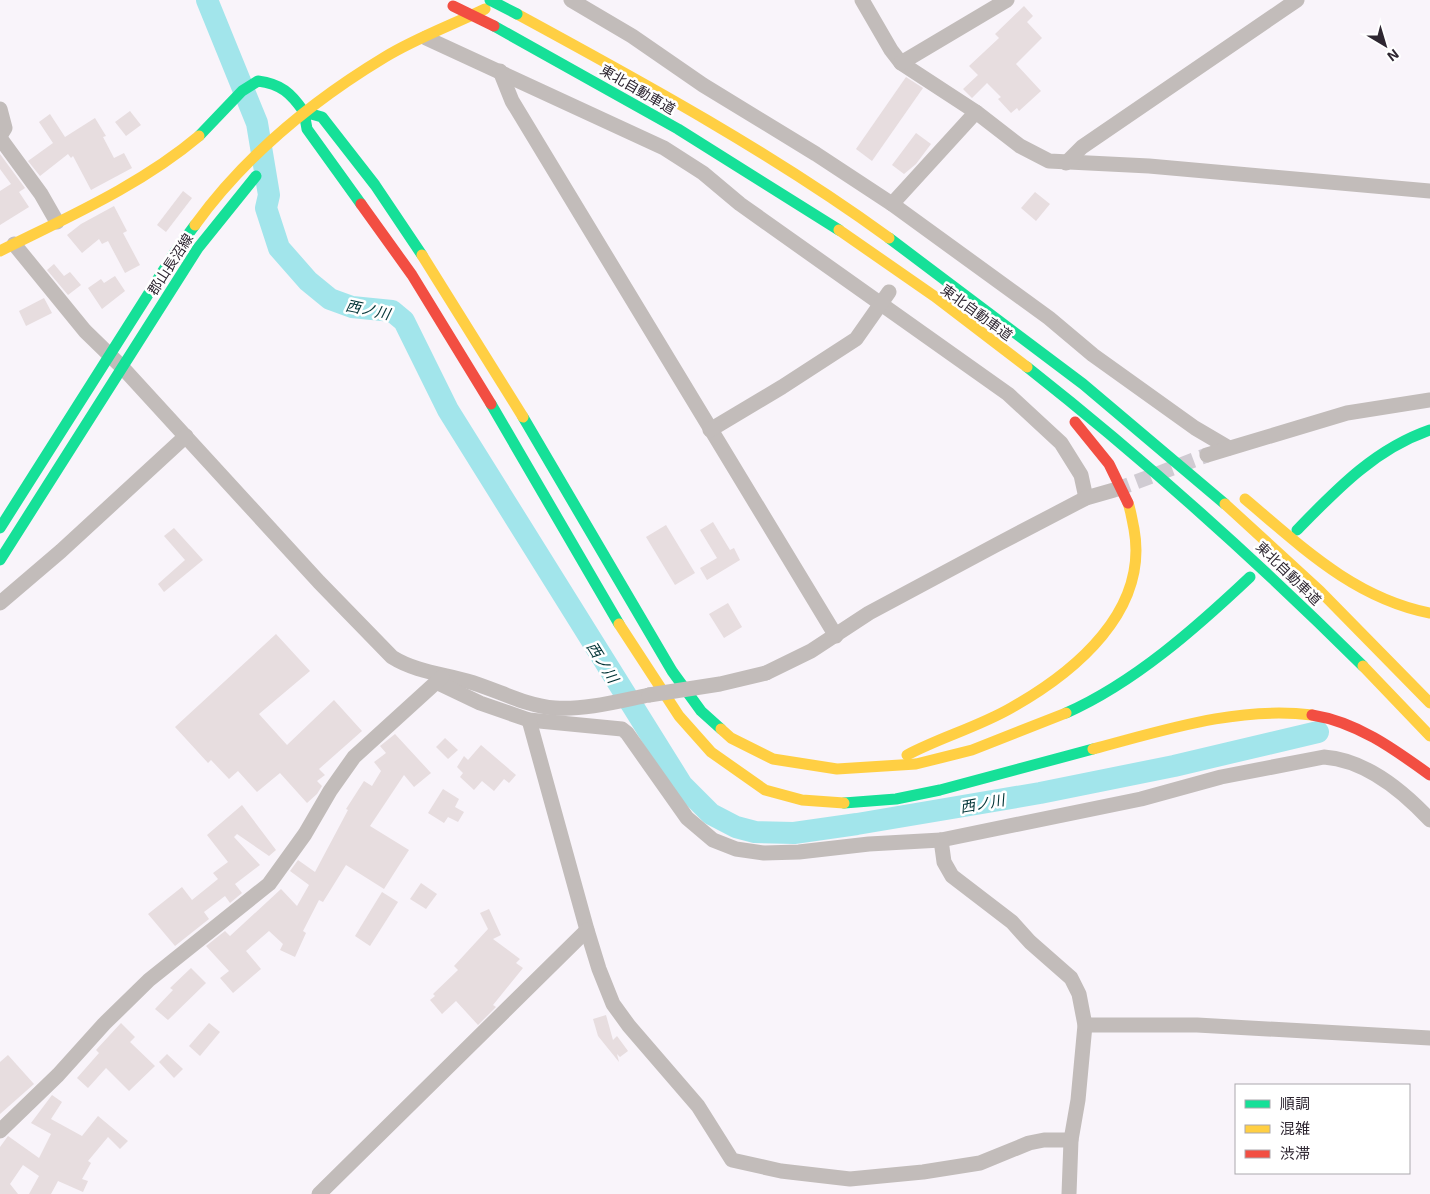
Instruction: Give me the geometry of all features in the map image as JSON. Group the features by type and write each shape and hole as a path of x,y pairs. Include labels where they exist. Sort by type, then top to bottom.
{"main road":[{"name":"東北自動車道","path":"441,0 494,26 626,98 717,152 858,243 1022,364 1185,496 1334,636 1430,736"},
{"name":"東北自動車道","path":"490,0 640,81 827,195 1010,327 1069,372 1200,480 1357,629 1430,703"},
{"name":"郡山長沼線","path":"0,528 194,224 248,161 304,112 386,56 503,0"},
{"name":"郡山長沼線","path":"351,93 426,38"},
{"path":"7,247 172,160 206,130 242,91 258,82 272,83 292,95 304,112 307,130 412,276 483,389 610,610 657,684 680,716 711,752 765,790 802,800 848,804 896,799 940,790 1219,717 1274,711 1320,716 1354,726 1393,746 1430,775"},
{"path":"304,112 326,114"},
{"path":"295,140 326,114"},
{"path":"326,114 456,308 672,671 701,711 731,738 773,759 837,769 890,764 916,764 972,750 1025,731 1082,706 1158,658 1205,620 1250,577"},
{"name":"郡山長沼線","path":"0,560 198,248 227,210 265,167"},
{"path":"858,243 1066,414 1091,439 1125,490 1135,526 1136,545 1132,585 1103,636 1073,667 1011,708 923,746 890,764"},
{"path":"1010,327 1072,366 1136,413"},
{"path":"1297,530 1372,459 1407,438 1430,430"},
{"path":"1233,489 1315,556 1361,589 1403,607 1430,613"},
{"path":"746,778 799,788 829,790"}],"street":[{"path":"571,0 632,36 702,85 800,144 892,204 928,239 1048,318 1093,355 1195,428 1229,448"},
{"path":"862,0 891,50 901,63 976,112 1028,151 1050,161 1149,166 1430,191"},
{"path":"901,63 1007,0"},
{"path":"1066,163 1082,147 1297,0"},
{"path":"426,38 664,148 703,173 740,204 885,299 1008,394 1050,431 1070,456 1081,475 1086,498"},
{"path":"500,71 512,101 836,636"},
{"path":"0,109 6,128 0,137 41,194 56,222"},
{"path":"892,204 976,112"},
{"path":"7,247 84,332 122,367 388,653 403,664 439,679 480,703 529,720 622,729 627,733 686,818 713,840 736,849 764,853 799,852 869,844 941,840 1141,799 1220,777 1324,757 1341,758 1365,769 1414,804 1430,820"},
{"path":"710,430 782,387 856,339 885,299"},
{"path":"1202,460 1229,448 1347,413 1430,400"},
{"path":"0,603 61,551 186,436"},
{"path":"0,1131 58,1075 104,1024 149,980 269,884 305,834 330,791 354,757 439,679 473,683 554,708 582,707 720,684 766,672 836,636 869,613 1086,498 1114,490"},
{"path":"529,720 604,985 620,1015 690,1096 728,1155 737,1163 830,1178 850,1179 923,1172 980,1162 1029,1143 1044,1140 1071,1140"},
{"path":"941,840 944,862 952,876 1012,922 1074,982 1081,1000 1085,1025 1078,1100 1071,1140 1069,1194"},
{"path":"319,1194 587,930"},
{"path":"1085,1025 1198,1025 1430,1038"}],"building":[{"path":"1024,6 1033,16 1027,22 1042,38 1016,64 1041,91 1019,111 1017,108 1011,113 998,99 1001,97 987,83 972,98 963,89 978,75 969,66 999,38 995,34"},
{"path":"906,77 923,88 872,161 856,149"},
{"path":"130,111 141,125 126,136 115,122"},
{"path":"50,114 65,137 95,118 106,136 103,137 114,158 124,153 132,168 91,190 73,156 71,158 68,154 40,176 28,161 53,143 39,122"},
{"path":"916,133 931,144 916,164 904,174 892,165"},
{"path":"0,154 25,188 19,192 29,207 0,225 0,191 11,184 0,169"},
{"path":"183,191 192,198 166,232 157,225"},
{"path":"1035,192 1050,204 1036,221 1021,208"},
{"path":"114,206 127,231 123,233 140,265 125,273 108,241 102,244 99,239 82,253 67,235 81,224"},
{"path":"54,264 64,276 70,272 81,285 68,295 47,270"},
{"path":"115,276 125,291 102,309 88,288 101,279 104,283"},
{"path":"44,298 52,313 26,326 19,311"},
{"path":"713,522 730,550 734,548 740,560 707,580 700,568 717,558 700,530"},
{"path":"666,525 695,573 675,585 646,537"},
{"path":"174,528 203,560 164,592 158,584 185,560 164,536"},
{"path":"728,603 742,627 724,638 709,614"},
{"path":"276,634 310,671 259,714 287,745 334,700 362,731 319,769 325,775 317,781 322,786 317,794 307,803 280,773 257,792 238,771 229,779 211,760 208,763 175,727"},
{"path":"395,734 431,773 414,787 404,775 370,826 409,850 384,889 346,865 323,902 319,900 303,931 306,933 295,957 280,950 283,944 269,931 246,951 261,969 233,993 220,978 229,971 206,946 225,931 230,936 281,889 297,906 309,885 290,871 298,860 315,872 348,810 346,809 364,781 372,786 381,771 374,762 386,753 380,746"},
{"path":"445,738 458,750 448,759 436,747"},
{"path":"481,745 516,775 509,783 504,779 494,791 482,781 474,790 460,777 463,773 457,767 464,756 468,760"},
{"path":"443,789 459,799 455,807 464,812 458,822 448,817 444,823 428,813"},
{"path":"242,805 276,850 269,856 237,834 234,837 260,865 235,884 242,893 230,903 225,896 204,912 209,919 175,946 148,914 182,887 192,900 218,879 213,873 228,862 207,835"},
{"path":"421,883 437,894 426,909 410,899"},
{"path":"382,892 398,902 370,946 355,936"},
{"path":"489,909 501,935 493,939 520,959 516,963 523,968 493,1005 496,1007 478,1025 456,1001 442,1014 430,1000 435,996 433,994 458,970 454,966 488,929 480,913"},
{"path":"191,968 206,983 168,1020 155,1009 173,990 170,988"},
{"path":"606,1015 613,1040 617,1036 628,1051 620,1057 617,1054 619,1062 598,1036 593,1019"},
{"path":"121,1023 135,1037 130,1042 155,1066 129,1091 106,1068 88,1088 77,1078 99,1053 96,1050"},
{"path":"209,1023 220,1032 200,1056 189,1046"},
{"path":"167,1054 183,1069 174,1078 159,1062"},
{"path":"8,1055 34,1084 0,1114 0,1062"},
{"path":"52,1095 62,1102 51,1119 82,1136 98,1116 128,1141 120,1149 108,1137 88,1161 91,1163 82,1179 88,1181 83,1192 58,1181 51,1194 29,1194 39,1176 23,1165 10,1184 18,1194 0,1194 0,1147 8,1136 39,1158 51,1134 31,1123"}],"waterway":[{"name":"西ノ川","path":"207,0 257,123 269,195 266,208 279,248 308,281 330,299 352,307 392,311 404,321 448,410 682,785 711,814 736,827 755,832 794,833 1040,793 1174,766 1318,732"}],"tunnel":[{"path":"1115,490 1207,455"}],"traffic: fast":[{"path":"490,0 517,14"},
{"path":"494,26 678,129 839,230"},
{"path":"199,136 242,91 258,81 273,84 285,90 304,112"},
{"path":"361,204 307,129 304,112 322,117 375,185 422,255"},
{"path":"0,560 198,248 256,176"},
{"path":"0,528 175,252 195,225"},
{"path":"889,238 1083,384 1225,504"},
{"path":"1027,367 1114,438 1241,549 1363,666"},
{"path":"491,404 619,624"},
{"path":"523,417 672,671 701,711 721,729"},
{"path":"1297,530 1342,485 1374,459 1410,438 1430,430"},
{"path":"1066,713 1091,701 1140,670 1186,634 1250,577"},
{"path":"844,803 896,799 940,790 1093,749"}],"traffic: slow":[{"path":"195,225 258,153 306,111 358,74 397,50 485,9"},
{"path":"517,14 707,120 799,177 889,238"},
{"path":"0,251 78,213 128,185 177,154 199,136"},
{"path":"839,230 934,296 1027,367"},
{"path":"422,255 523,417"},
{"path":"1245,499 1287,535 1353,583 1377,596 1403,606 1430,613"},
{"path":"907,755 1011,708 1059,676 1082,657 1102,636 1119,612 1130,586 1136,559 1134,529 1128,503"},
{"path":"1225,504 1320,591 1430,703"},
{"path":"619,624 679,716 711,752 765,790 802,800 844,803"},
{"path":"1363,666 1430,736"},
{"path":"721,729 731,738 773,759 837,769 916,764 972,750 1066,713"},
{"path":"1093,749 1201,721 1256,714 1312,715"}],"traffic: jam":[{"path":"453,6 494,26"},
{"path":"361,204 412,275 491,404"},
{"path":"1075,422 1109,464 1128,503"},
{"path":"1312,715 1360,730 1389,746 1430,775"}]}
